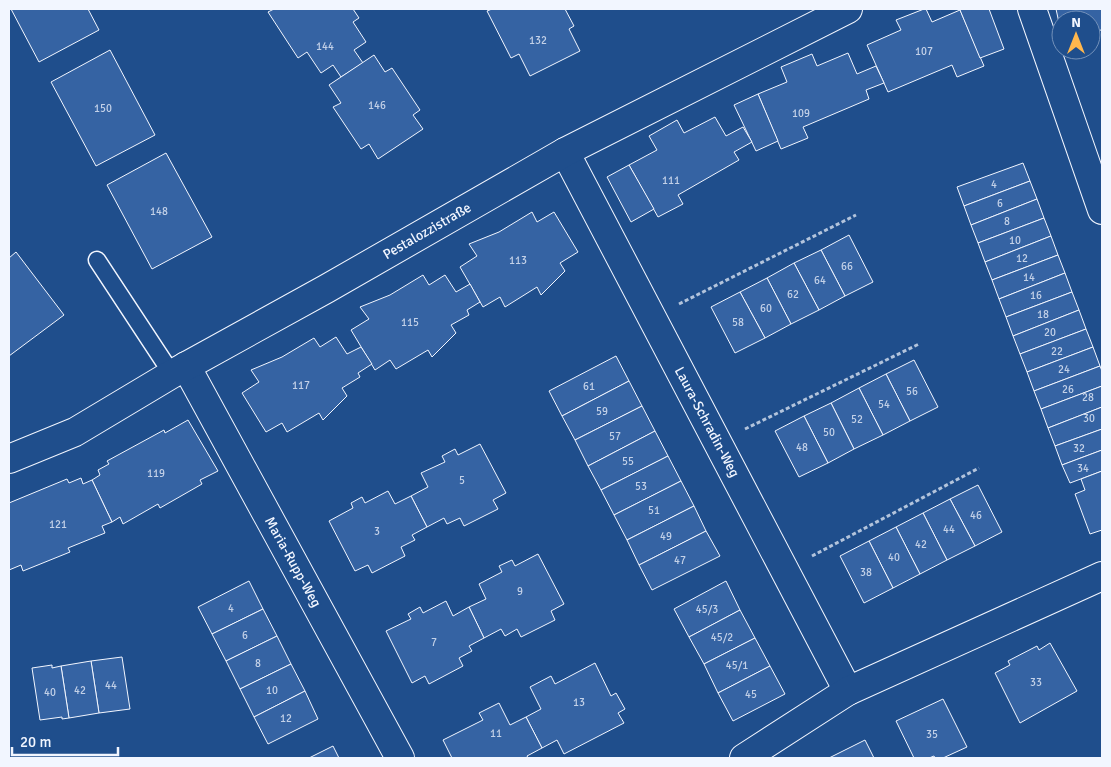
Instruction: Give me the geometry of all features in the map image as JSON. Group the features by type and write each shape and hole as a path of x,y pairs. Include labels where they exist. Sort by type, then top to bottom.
{"street":[{"name":"Pestalozzistraße","path":"9,459 75,432 179,370 326,289 565,152 848,9"},
{"path":"1032,9 1102,210"},
{"name":"Laura-Schradin-Weg","path":"565,152 848,691"},
{"name":"Maria-Rupp-Weg","path":"179,370 400,758"},
{"path":"744,758 848,691 1102,576"}],"lane":[{"path":"97,260 179,370"}],"path":[{"path":"652,318 856,215"},
{"path":"718,443 919,344"},
{"path":"785,570 979,468"}],"building":[{"path":"11,9 88,9 99,30 39,62"},
{"path":"274,9 353,9 359,18 353,22 366,42 354,50 363,63 341,77 333,65 321,73 307,52 298,58 268,12"},
{"path":"492,9 565,9 574,26 569,29 580,51 530,76 519,54 511,58 487,11"},
{"path":"926,9 932,22 960,10 984,66 957,77 952,65 888,92 867,45 901,30 896,20"},
{"path":"989,9 1004,49 980,58 960,10"},
{"path":"1102,9 1102,30 1101,10 1056,10"},
{"path":"110,50 155,135 96,166 51,82"},
{"path":"848,53 857,74 876,66 884,83 866,90 869,99 803,127 808,138 781,149 758,94 787,82 781,67 812,54 817,66"},
{"path":"374,55 385,72 392,68 420,110 413,115 423,129 378,159 369,144 361,149 333,107 341,103 329,85"},
{"path":"758,94 778,141 756,151 734,105"},
{"path":"715,117 726,136 743,127 752,142 734,152 739,160 678,195 683,204 658,217 629,165 657,150 649,136 677,120 684,133"},
{"path":"166,153 212,237 152,269 107,185"},
{"path":"1023,163 1030,181 964,206 957,187"},
{"path":"629,165 654,209 631,222 607,177"},
{"path":"1030,181 1037,199 971,225 964,206"},
{"path":"1037,199 1044,218 978,243 971,225"},
{"path":"532,212 537,222 554,212 578,252 560,263 565,271 541,295 537,287 505,307 500,297 483,307 460,267 477,256 469,244 499,232"},
{"path":"1044,218 1051,236 985,262 978,243"},
{"path":"849,235 873,282 845,296 821,250"},
{"path":"1051,236 1058,255 992,280 985,262"},
{"path":"821,250 845,296 819,310 794,263"},
{"path":"16,252 64,315 9,356 9,258"},
{"path":"1058,255 1065,273 999,299 992,280"},
{"path":"794,263 819,310 791,324 767,278"},
{"path":"1065,273 1072,292 1006,317 999,299"},
{"path":"423,275 429,285 445,275 456,292 470,284 480,302 467,310 469,315 451,325 456,333 432,357 428,350 396,369 390,360 375,370 351,330 369,319 360,307 390,295"},
{"path":"767,278 791,324 765,338 740,292"},
{"path":"740,292 765,338 735,353 711,307"},
{"path":"1072,292 1079,310 1013,336 1006,317"},
{"path":"1079,310 1086,329 1020,354 1013,336"},
{"path":"1086,329 1093,347 1027,372 1020,354"},
{"path":"336,337 347,354 361,347 372,364 358,373 360,377 342,388 347,396 323,420 319,413 287,432 282,423 266,432 242,393 259,382 251,370 282,357 314,338 320,347"},
{"path":"1093,347 1100,366 1034,391 1027,372"},
{"path":"616,356 629,381 562,416 549,391"},
{"path":"914,360 938,407 910,421 886,374"},
{"path":"1100,366 1102,386 1041,409 1034,391"},
{"path":"886,374 910,421 883,435 859,388"},
{"path":"629,381 642,406 575,440 562,416"},
{"path":"1102,386 1102,407 1048,428 1041,409"},
{"path":"859,388 883,435 854,449 831,403"},
{"path":"831,403 854,449 828,463 804,416"},
{"path":"642,406 655,431 588,466 575,440"},
{"path":"1102,407 1102,429 1055,446 1048,428"},
{"path":"804,416 828,463 799,477 775,431"},
{"path":"188,420 218,471 200,480 202,484 160,508 158,504 123,524 120,517 112,522 92,480 100,475 98,470 109,464 107,461 164,430 165,433"},
{"path":"1102,429 1102,450 1062,465 1055,446"},
{"path":"655,431 668,456 601,490 588,466"},
{"path":"480,444 506,493 493,500 498,509 464,526 460,518 447,524 444,518 427,527 411,496 428,487 421,473 445,462 442,456 455,449 458,455"},
{"path":"1102,450 1102,471 1070,483 1062,465"},
{"path":"668,456 681,481 614,515 601,490"},
{"path":"1102,471 1102,530 1090,534 1075,494 1085,490 1081,479"},
{"path":"81,478 83,484 92,480 112,522 102,526 105,533 68,548 70,552 23,571 21,565 9,570 9,503 67,479 69,483"},
{"path":"681,481 694,506 627,540 614,515"},
{"path":"978,485 1002,532 975,546 950,499"},
{"path":"388,491 395,504 411,496 427,527 412,535 415,540 401,547 405,556 372,573 368,565 355,571 329,521 353,508 351,503 362,497 365,503"},
{"path":"950,499 975,546 947,560 923,513"},
{"path":"694,506 706,531 639,565 627,540"},
{"path":"923,513 947,560 920,574 896,527"},
{"path":"896,527 920,574 893,588 869,541"},
{"path":"706,531 720,556 652,590 639,565"},
{"path":"869,541 893,588 864,603 840,556"},
{"path":"538,554 564,604 551,611 555,620 521,637 517,629 505,636 501,629 484,638 469,607 486,599 479,584 502,572 499,566 512,560 515,566"},
{"path":"249,581 263,609 212,634 198,607"},
{"path":"726,581 740,610 689,637 674,609"},
{"path":"446,601 453,616 469,607 484,638 469,646 472,651 459,658 463,666 429,684 425,676 412,683 386,631 411,619 408,614 420,607 423,613"},
{"path":"263,609 277,636 226,661 212,634"},
{"path":"740,610 755,638 704,664 689,637"},
{"path":"277,636 291,664 240,689 226,661"},
{"path":"755,638 770,666 718,693 704,664"},
{"path":"1050,643 1077,691 1020,723 995,673 1010,665 1008,661 1037,646 1039,650"},
{"path":"122,657 130,709 99,713 91,661"},
{"path":"91,661 99,713 69,718 61,666"},
{"path":"595,663 611,696 616,693 625,709 618,713 624,723 564,754 557,740 542,748 526,717 541,709 530,687 551,676 555,684"},
{"path":"291,664 305,691 254,717 240,689"},
{"path":"52,665 52,668 61,666 69,718 40,720 32,668"},
{"path":"770,666 785,694 733,721 718,693"},
{"path":"305,691 318,719 268,744 254,717"},
{"path":"943,699 967,747 943,758 935,758 934,756 914,758 896,721"},
{"path":"499,703 510,725 526,717 542,748 527,756 528,758 452,758 443,740 483,720 479,713"},
{"path":"865,740 874,758 829,758"},
{"path":"333,746 339,758 309,758"}]}
